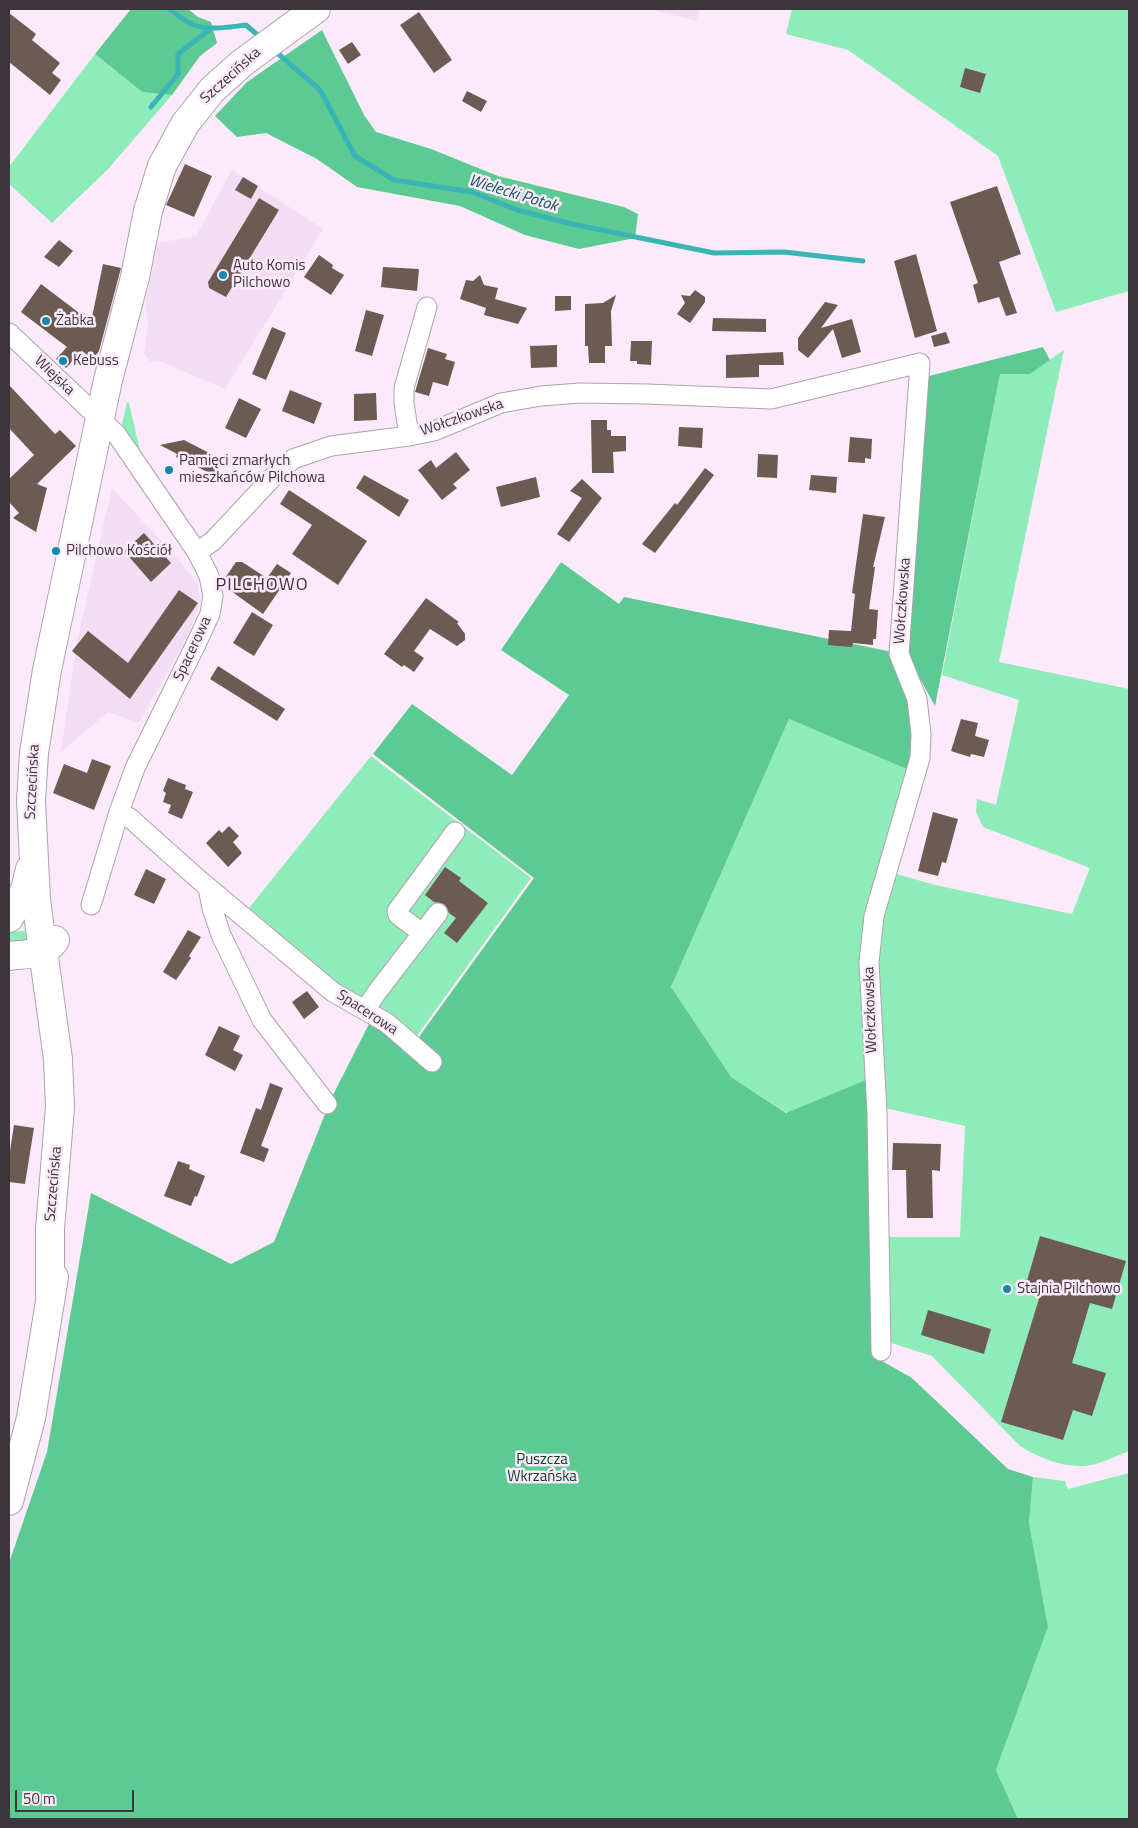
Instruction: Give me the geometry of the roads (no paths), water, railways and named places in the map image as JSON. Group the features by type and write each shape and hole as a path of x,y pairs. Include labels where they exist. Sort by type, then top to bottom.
{"main road":[{"name":"Szczecińska","path":"9,1501 31,1418 50,1295 51,1222 60,1107 46,938 32,842 31,789 37,725 106,425 125,364 134,277 152,196 167,156 198,106 242,63 316,9"},
{"name":"Szczecińska","path":"46,938 49,752 106,425"},
{"path":"9,918 28,882 32,842"},
{"path":"9,925 18,923 46,938"},
{"path":"9,956 46,938"}],"street":[{"name":"Wołczkowska","path":"409,436 404,403 404,388 427,308"},
{"name":"Wiejska","path":"9,333 106,425"},
{"name":"Wołczkowska","path":"197,552 213,540 271,479 294,459 331,446 409,436 434,430 501,403 541,396 580,393 647,394 771,400 920,363 899,654 917,699 921,734 920,758 874,916 869,962 877,1113 881,1351"},
{"name":"Spacerowa","path":"91,905 119,812 135,768 197,642 212,606 213,596 208,576 197,552 106,425"},
{"name":"Spacerowa","path":"119,812 130,818 208,888 333,992 387,1023 432,1062"},
{"path":"422,933 398,915 397,911 456,832"},
{"path":"208,888 212,908 222,936 262,1020 327,1104"},
{"path":"365,1010 438,913"}],"waterway":[{"name":"Wielecki Potok","path":"170,9 189,23 197,26 224,28 246,25 261,38"},
{"path":"151,107 178,74 178,54 209,30"},
{"name":"Wielecki Potok","path":"275,51 320,90 355,156 394,180 472,192 517,210 572,224 714,253 784,252 863,261"}],"place":[{"name":"Auto Komis Pilchowo","path":"223,275"},
{"name":"Żabka","path":"46,321"},
{"name":"Kebuss","path":"63,361"},
{"name":"Pamięci zmarłych mieszkańców Pilchowa","path":"169,470"},
{"name":"Pilchowo Kościół","path":"56,551"},
{"name":"Stajnia Pilchowo","path":"1007,1289"}],"district":[{"name":"PILCHOWO","path":"262,586"}],"park label":[{"name":"Puszcza Wkrzańska","path":"542,1468"}]}
